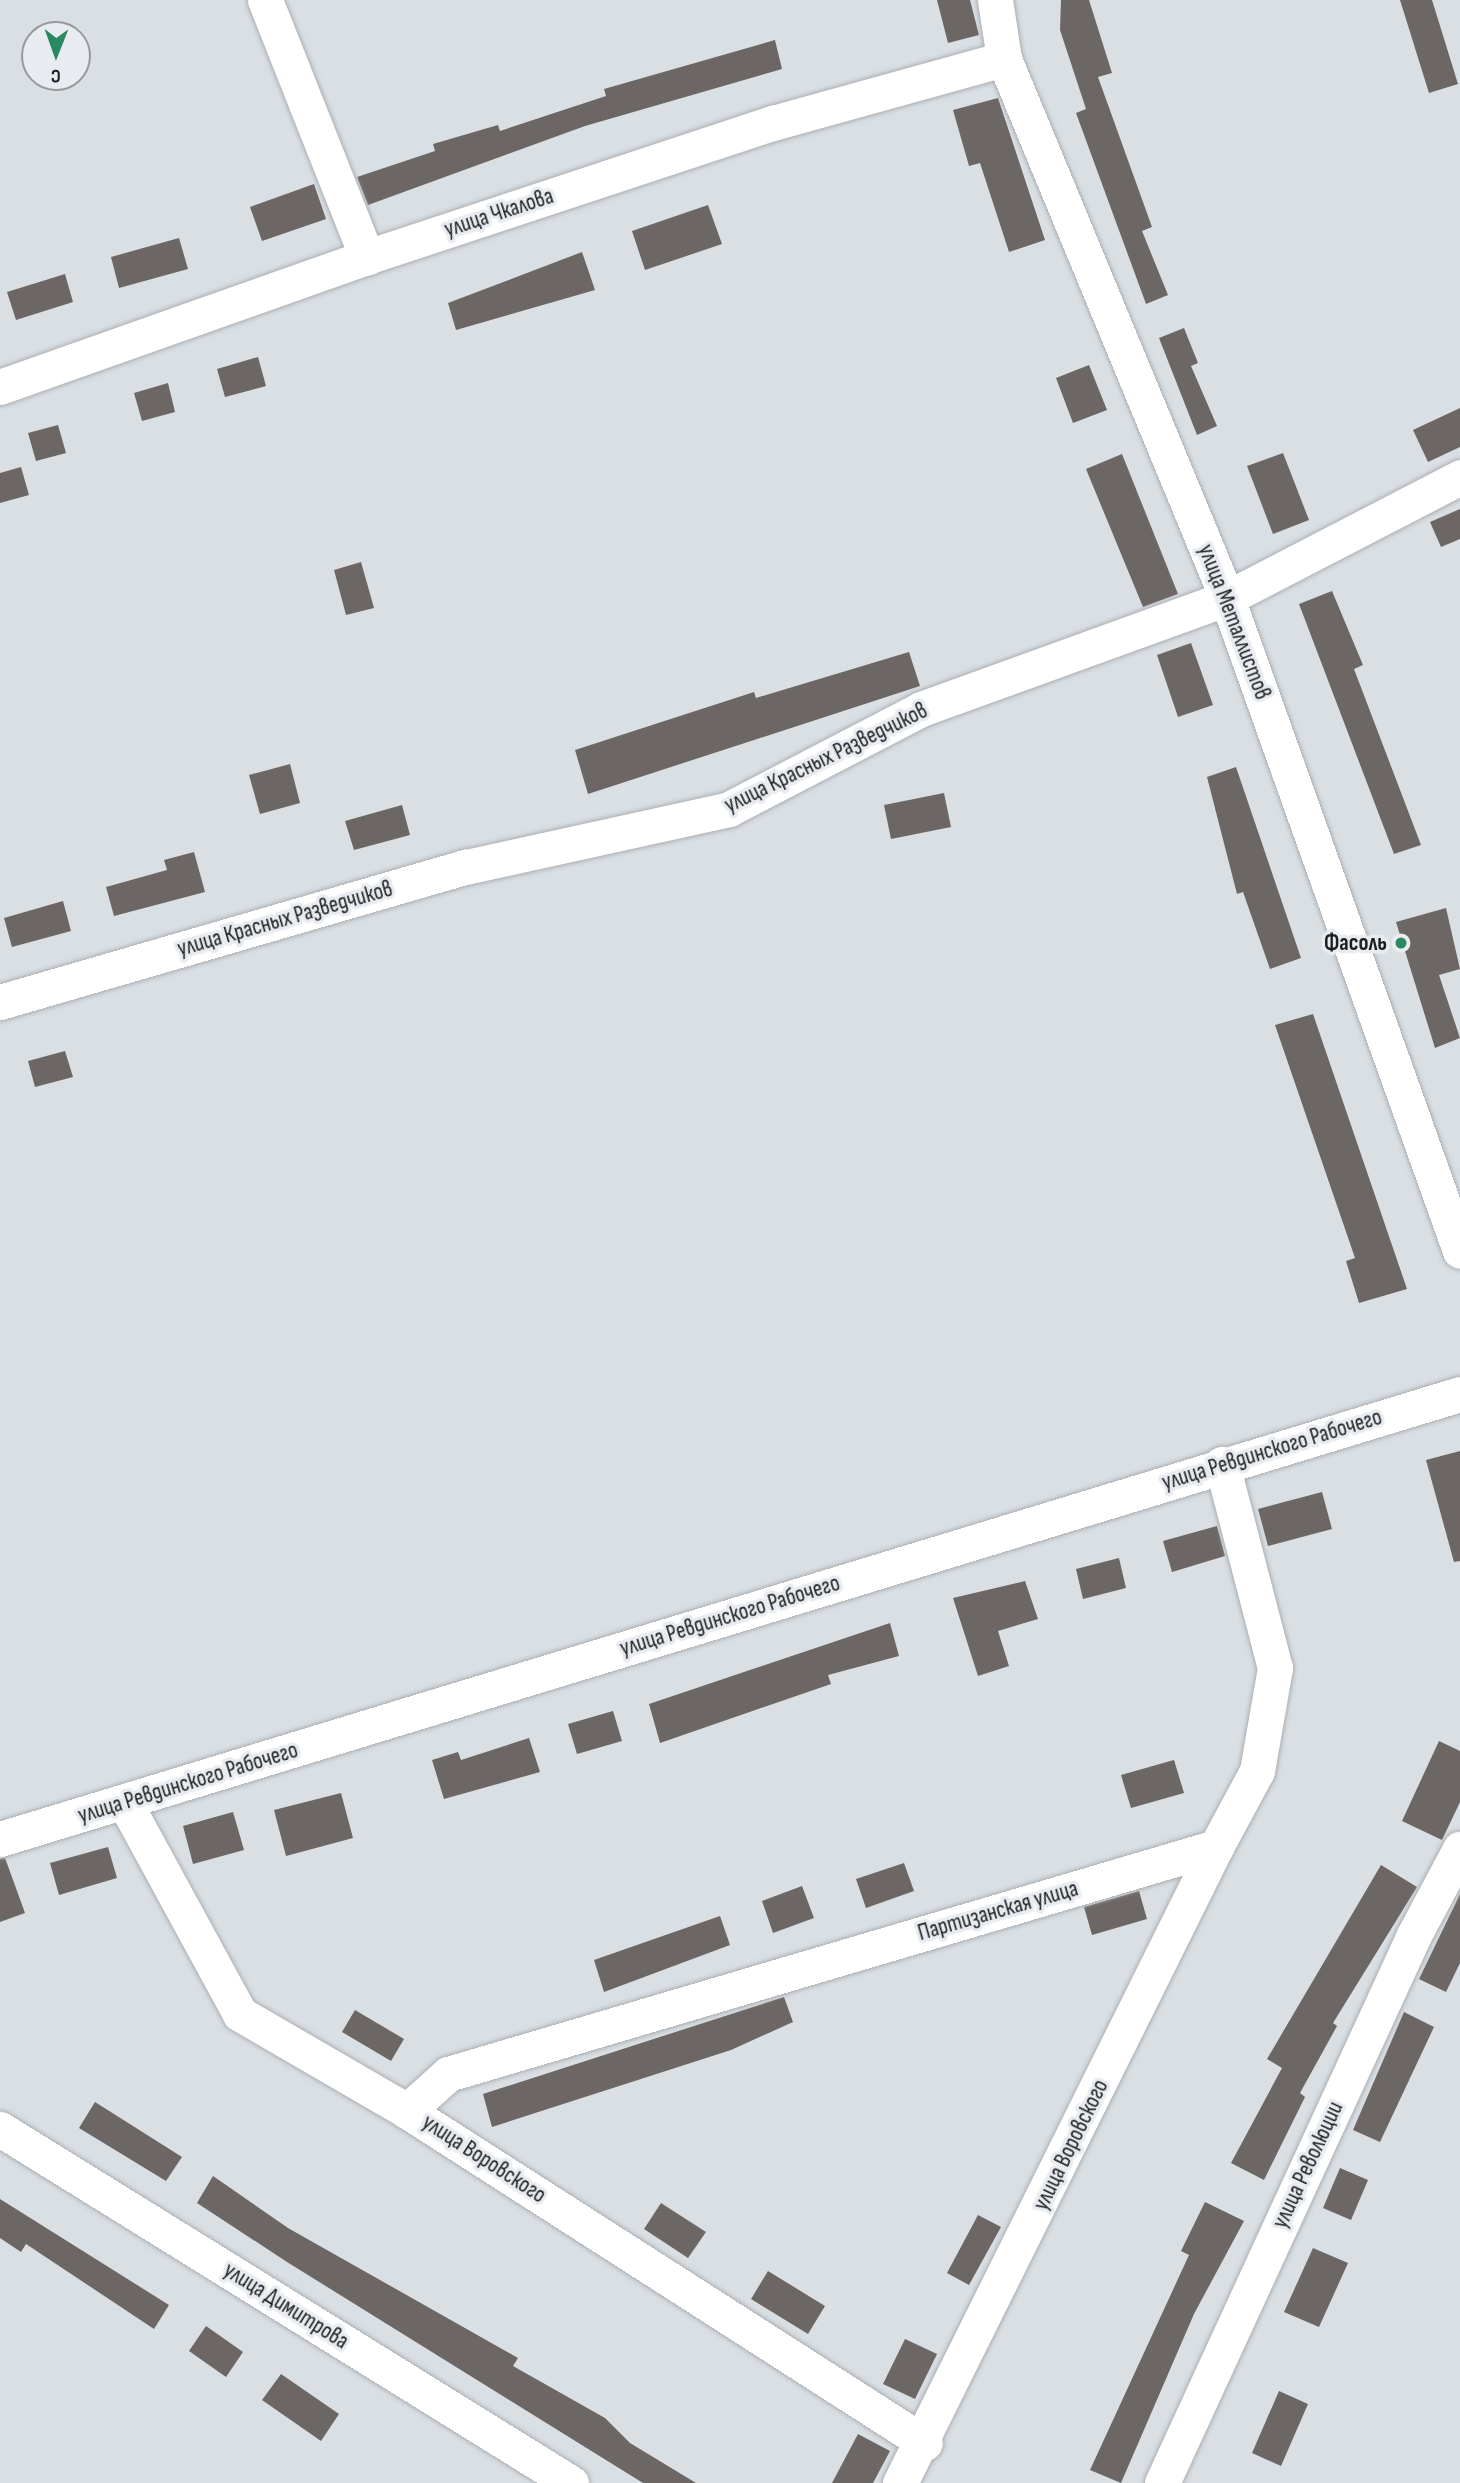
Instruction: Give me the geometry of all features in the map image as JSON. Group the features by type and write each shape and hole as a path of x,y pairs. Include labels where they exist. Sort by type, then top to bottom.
{"street":[{"path":"265,0 367,257"},
{"name":"улица Металлистов","path":"995,0 1004,59 1227,598 1460,1251"},
{"name":"улица Чкалова","path":"0,387 367,257 773,123 1004,59"},
{"name":"улица Красных Разведчиков","path":"0,1002 466,867 729,809 921,709 1227,598 1460,477"},
{"name":"улица Ревдинского Рабочего","path":"0,1839 1460,1394"},
{"path":"1216,1847 1257,1771 1275,1668 1222,1465"},
{"name":"улица Воровского","path":"125,1803 240,2014 407,2110 925,2443"},
{"name":"улица Воровского","path":"900,2483 925,2443 1216,1847"},
{"name":"Партизанская улица","path":"407,2110 448,2074 1216,1847"},
{"name":"улица Революции","path":"1162,2483 1414,1935 1460,1849"},
{"name":"улица Димитрова","path":"0,2129 571,2483"}],"building":[{"path":"937,0 970,0 979,35 948,43"},
{"path":"1061,0 1089,0 1112,73 1098,77 1152,227 1142,231 1168,295 1146,304 1076,113 1086,109 1060,30"},
{"path":"1400,0 1432,0 1458,84 1429,93"},
{"path":"775,40 782,69 585,126 368,205 357,177 435,151 433,144 498,125 500,131 606,96 604,89"},
{"path":"998,98 1045,240 1009,252 980,163 969,166 953,110"},
{"path":"314,184 326,219 262,241 250,207"},
{"path":"708,205 722,244 645,270 632,231"},
{"path":"179,238 188,269 119,288 111,257"},
{"path":"582,252 595,290 456,330 448,303"},
{"path":"65,274 73,302 16,320 7,292"},
{"path":"1184,328 1198,363 1191,366 1217,426 1197,435 1159,338"},
{"path":"258,357 266,386 225,397 217,369"},
{"path":"1089,365 1107,410 1073,423 1056,378"},
{"path":"168,383 175,412 142,421 134,393"},
{"path":"1460,408 1460,447 1428,462 1413,430"},
{"path":"58,425 66,453 36,461 28,433"},
{"path":"1283,453 1309,520 1273,534 1247,466"},
{"path":"1122,454 1178,594 1143,607 1086,469"},
{"path":"21,467 29,495 0,503 0,473"},
{"path":"1460,509 1460,539 1441,547 1430,522"},
{"path":"361,562 374,608 346,615 334,570"},
{"path":"1332,591 1363,665 1354,669 1421,845 1394,854 1299,604"},
{"path":"1191,643 1213,705 1178,717 1157,655"},
{"path":"909,652 920,686 588,794 575,750 754,692 756,698"},
{"path":"290,764 300,803 260,814 249,775"},
{"path":"1236,767 1301,958 1270,969 1243,892 1237,894 1207,777"},
{"path":"944,793 951,827 891,839 884,805"},
{"path":"402,805 410,835 354,850 345,821"},
{"path":"194,852 205,892 114,916 106,887 167,870 164,860"},
{"path":"63,901 71,931 12,947 4,918"},
{"path":"1446,908 1460,969 1439,975 1460,1038 1435,1048 1396,922"},
{"path":"1313,1014 1407,1289 1359,1303 1346,1261 1355,1258 1275,1025"},
{"path":"65,1051 73,1077 35,1087 28,1061"},
{"path":"1460,1451 1460,1561 1454,1562 1426,1460"},
{"path":"1322,1492 1332,1529 1268,1546 1258,1509"},
{"path":"1217,1526 1225,1556 1172,1572 1163,1541"},
{"path":"1119,1558 1126,1588 1083,1599 1076,1569"},
{"path":"1025,1581 1038,1619 998,1631 1009,1666 978,1676 953,1598"},
{"path":"890,1623 899,1656 828,1675 831,1684 660,1743 649,1704"},
{"path":"613,1711 622,1741 577,1754 568,1724"},
{"path":"529,1738 540,1772 444,1799 432,1760 458,1752 461,1760"},
{"path":"1439,1741 1460,1751 1460,1802 1442,1840 1402,1821"},
{"path":"1174,1760 1184,1793 1131,1808 1121,1775"},
{"path":"341,1793 353,1838 286,1856 274,1810"},
{"path":"233,1812 244,1850 193,1864 183,1826"},
{"path":"108,1847 117,1878 59,1895 50,1863"},
{"path":"5,1858 25,1913 0,1922 0,1859"},
{"path":"904,1863 914,1891 866,1908 856,1879"},
{"path":"1381,1865 1417,1887 1333,2023 1337,2026 1300,2093 1305,2097 1264,2180 1231,2163 1282,2068 1267,2059"},
{"path":"802,1886 814,1918 773,1933 762,1901"},
{"path":"1139,1891 1147,1919 1092,1935 1084,1907"},
{"path":"1460,1894 1460,1963 1446,1992 1419,1979"},
{"path":"720,1916 730,1945 604,1992 594,1960"},
{"path":"784,1997 793,2022 731,2050 492,2127 483,2094"},
{"path":"355,2010 404,2039 391,2061 342,2032"},
{"path":"1404,2012 1434,2027 1380,2142 1353,2130"},
{"path":"95,2102 182,2157 166,2181 79,2128"},
{"path":"1340,2168 1368,2180 1351,2220 1323,2208"},
{"path":"213,2176 288,2228 518,2358 513,2366 605,2418 630,2443 696,2483 643,2483 287,2262 197,2203"},
{"path":"0,2199 169,2305 154,2329 26,2244 21,2252 0,2238"},
{"path":"1205,2202 1244,2221 1194,2314 1121,2483 1090,2470 1189,2255 1181,2251"},
{"path":"661,2203 706,2232 688,2258 644,2229"},
{"path":"978,2215 1001,2227 969,2285 947,2273"},
{"path":"1313,2248 1348,2263 1319,2327 1284,2312"},
{"path":"768,2271 825,2306 808,2334 751,2299"},
{"path":"206,2326 243,2352 226,2377 189,2351"},
{"path":"905,2339 937,2354 915,2399 883,2384"},
{"path":"281,2374 339,2414 321,2441 262,2400"},
{"path":"1279,2391 1308,2404 1281,2466 1252,2453"},
{"path":"858,2434 890,2451 873,2483 832,2483"}],"place":[{"name":"Фасоль","path":"1401,943"}]}
